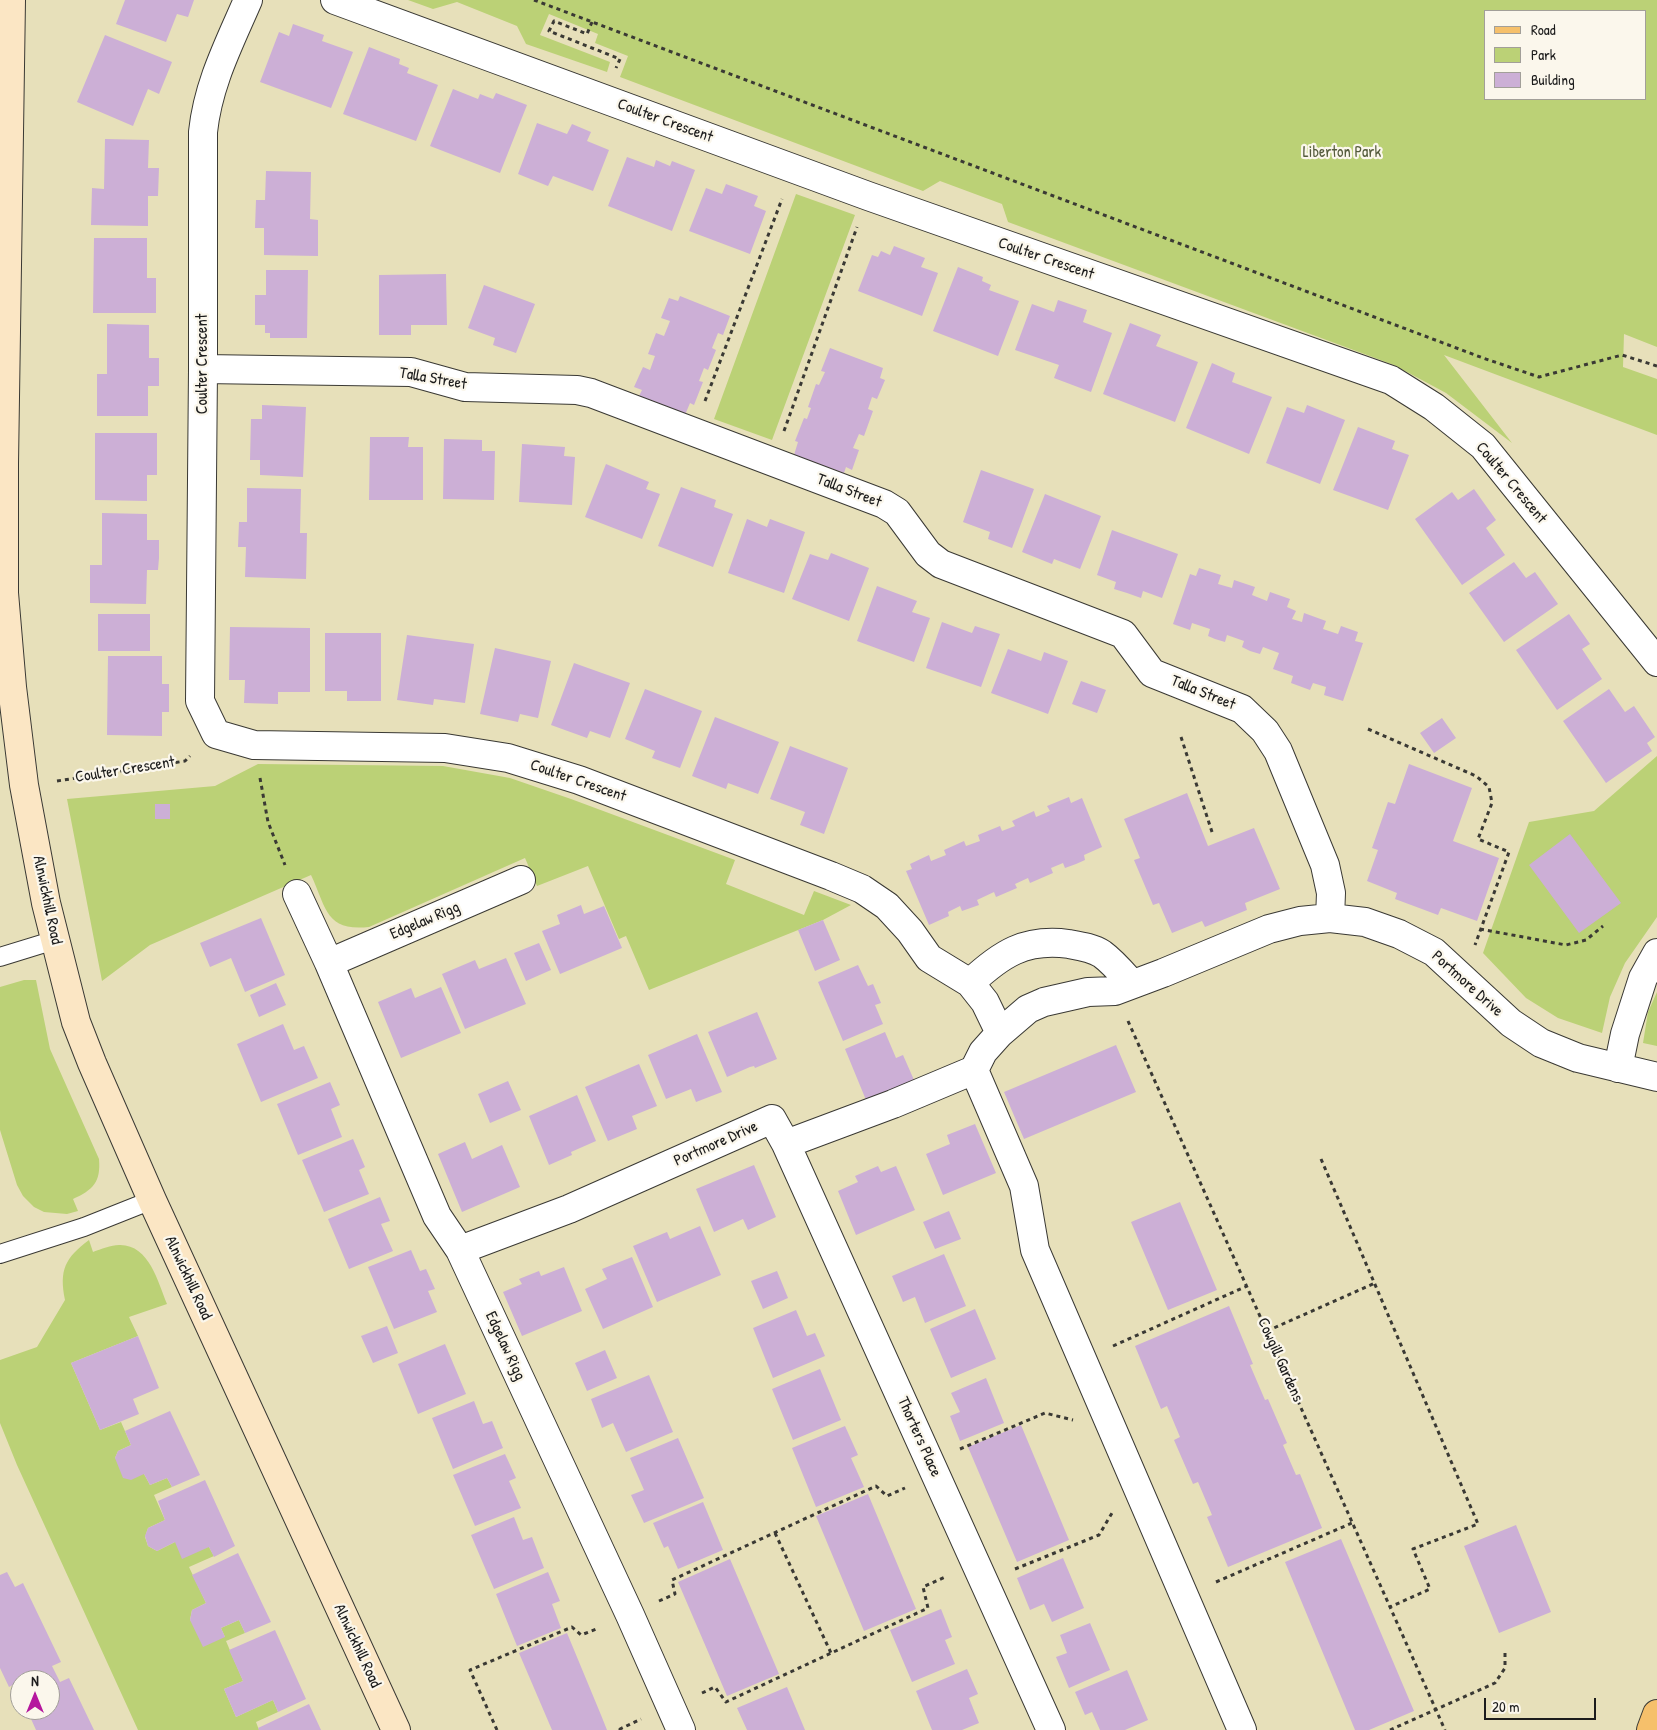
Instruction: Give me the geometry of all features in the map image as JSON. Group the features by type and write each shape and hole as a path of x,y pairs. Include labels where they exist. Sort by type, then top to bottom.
{"main road":[{"path":"1651,1730 1657,1714"}],"street":[{"name":"Alnwickhill Road","path":"11,0 2,594 24,785 46,903 76,1022 92,1063 152,1200 396,1730"},
{"name":"Coulter Crescent","path":"248,0 213,82 205,108 203,132 200,701 216,734 254,745 446,748 508,758 579,780 862,889 887,906 910,932 929,958 970,983"},
{"name":"Coulter Crescent","path":"335,0 868,196 1392,380 1434,406 1483,446 1657,662"},
{"name":"Talla Street","path":"203,369 411,372 466,386 576,390 591,393 884,504 897,512 928,554 941,564 1123,634 1152,673 1242,709 1265,731 1278,751 1325,865 1331,893 1330,918"},
{"name":"Edgelaw Rigg","path":"330,963 521,880"},
{"name":"Edgelaw Rigg","path":"297,894 330,963 437,1216 460,1250 630,1615 681,1730"},
{"name":"Portmore Drive","path":"974,1070 984,1052 1000,1034 1028,1009 1044,1002 1088,992 1124,987 1269,929 1330,918 1365,922 1399,934 1434,952 1511,1023 1541,1043 1578,1058 1657,1076"},
{"path":"1000,1034 985,1002 970,983 991,963 1025,945 1055,942 1082,946 1102,954 1124,987"},
{"path":"1618,1068 1625,1034 1643,978 1657,953"},
{"path":"786,1144 893,1104 974,1070 1024,1186 1035,1250 1242,1730"},
{"name":"Portmore Drive","path":"460,1250 570,1209 772,1118 786,1144"},
{"name":"Thorters Place","path":"786,1144 1051,1730"}],"lane":[{"path":"0,957 55,940"},
{"path":"0,1254 84,1227 152,1200"}],"path":[{"path":"534,0 1482,358 1539,377 1622,355 1657,366"},
{"path":"592,22 587,34 554,21 550,31 620,59 604,99"},
{"path":"693,432 794,169"},
{"path":"773,462 868,196"},
{"path":"1368,729 1476,776 1489,787 1492,803 1478,839 1509,852 1463,977"},
{"name":"Coulter Crescent","path":"24,785 185,761 216,734"},
{"path":"1181,737 1213,835"},
{"path":"254,745 268,822 297,894"},
{"path":"1480,929 1566,945 1586,940 1603,926"},
{"name":"Cowgill Gardens","path":"1124,987 1247,1286 1445,1730"},
{"path":"1321,1159 1478,1524 1413,1549 1430,1589 1390,1607"},
{"path":"1267,1331 1375,1283"},
{"path":"1083,1360 1247,1286"},
{"path":"496,1730 470,1670 572,1627 581,1635 630,1615 675,1594 672,1580 876,1486 887,1496 933,1468 1045,1413 1074,1421"},
{"path":"620,1730 620,1728 670,1705 715,1687 726,1702 928,1608 923,1586 980,1572 1100,1535 1112,1513"},
{"path":"1184,1596 1352,1523"},
{"path":"775,1533 831,1653"},
{"path":"1390,1730 1495,1683 1505,1668 1505,1650"}],"green space":[{"name":"Liberton Park","path":"408,0 1657,0 1657,347 1624,334 1623,367 1657,379 1657,435 1444,355 1512,443 1446,393 1394,365 1008,222 1002,204 940,181 923,191 620,77 628,56 595,43 598,34 549,14 540,35 610,62 607,72 526,44 517,26 457,2 433,9"},
{"path":"796,194 855,215 772,440 714,419"},
{"path":"1657,756 1657,917 1625,963 1610,997 1602,1033 1558,1018 1526,998 1483,953 1529,822 1594,811"},
{"path":"258,764 443,766 510,778 735,860 726,884 804,915 814,891 851,905 823,920 649,990 626,936 619,939 588,866 537,886 525,858 369,927 354,927 335,921 324,906 311,875 150,945 102,981 67,799 215,786"},
{"path":"24,980 36,980 50,1049 99,1159 97,1179 91,1188 73,1199 78,1211 67,1214 44,1212 34,1207 23,1196 17,1185 0,1130 0,987"},
{"path":"1657,992 1657,1046 1643,1043 1648,1012"},
{"path":"89,1240 93,1252 109,1246 119,1245 129,1246 138,1251 145,1257 156,1275 167,1304 129,1317 138,1336 71,1363 100,1430 121,1422 131,1445 118,1451 115,1458 144,1474 150,1485 167,1478 172,1487 154,1495 165,1520 148,1528 145,1537 148,1546 157,1551 175,1542 209,1547 214,1556 189,1567 206,1603 192,1610 190,1620 225,1637 221,1628 239,1620 245,1633 226,1641 243,1681 224,1689 236,1717 273,1700 278,1712 256,1722 259,1730 138,1730 17,1465 0,1423 0,1360 37,1347 65,1300 63,1280 69,1259"}],"building":[{"path":"125,0 194,0 188,17 177,14 166,42 116,24"},
{"path":"293,24 324,35 322,41 353,52 331,108 260,82 279,32 289,36"},
{"path":"105,35 172,62 159,94 148,89 133,126 77,102"},
{"path":"369,47 400,59 399,64 409,68 407,73 438,85 416,141 343,114"},
{"path":"453,89 478,99 480,94 493,99 496,93 527,105 500,173 430,146"},
{"path":"537,123 567,134 572,124 591,132 587,141 609,150 593,191 553,176 548,186 518,174"},
{"path":"105,139 149,140 148,168 159,168 158,196 148,196 148,226 91,225 92,188 104,189"},
{"path":"627,157 654,167 656,160 670,166 672,161 695,170 672,231 608,206"},
{"path":"266,171 311,172 310,219 318,220 318,256 264,255 264,228 255,228 256,200 265,200"},
{"path":"726,184 758,196 754,206 766,211 750,254 689,231 706,188 722,194"},
{"path":"94,238 147,238 147,278 156,278 156,313 93,313"},
{"path":"894,246 925,258 921,267 938,273 922,316 858,291 872,255 878,257 881,251 890,255"},
{"path":"958,267 983,277 982,281 991,285 989,290 1019,301 998,356 933,331"},
{"path":"266,270 308,270 307,338 270,338 270,333 265,333 265,325 255,325 255,295 266,295"},
{"path":"446,274 447,325 411,325 411,335 379,335 379,275"},
{"path":"484,285 535,304 516,353 493,345 495,338 468,328"},
{"path":"680,296 730,316 723,335 718,333 712,348 716,350 708,370 704,368 699,381 703,382 694,405 690,403 685,415 639,396 642,390 634,387 643,367 650,370 655,356 648,354 656,333 664,336 670,321 661,318 669,298 678,301"},
{"path":"1058,300 1087,310 1083,322 1112,333 1091,392 1054,378 1059,365 1015,350 1032,304 1054,312"},
{"path":"1130,323 1161,335 1156,346 1198,362 1175,422 1103,394"},
{"path":"107,324 149,325 149,358 159,358 159,386 148,386 148,416 97,416 97,374 107,374"},
{"path":"830,348 883,368 880,378 885,380 877,399 872,397 868,409 873,411 864,436 859,434 853,448 859,450 852,470 846,467 844,473 794,455 798,442 795,441 804,418 807,419 811,408 808,407 816,384 819,385 825,372 821,371"},
{"path":"1212,363 1235,373 1232,382 1272,397 1249,454 1186,428"},
{"path":"262,405 306,407 303,477 260,475 260,460 250,460 251,419 262,419"},
{"path":"1307,405 1345,420 1320,484 1266,463 1287,407 1304,413"},
{"path":"1358,427 1395,441 1392,449 1409,455 1388,510 1333,490"},
{"path":"95,433 157,433 157,475 147,475 147,501 95,500"},
{"path":"370,437 409,437 408,447 423,447 423,500 369,500"},
{"path":"444,439 482,440 482,451 495,451 494,500 443,499"},
{"path":"522,444 565,447 564,456 575,457 572,505 519,502"},
{"path":"606,464 649,482 646,489 660,494 642,539 585,517"},
{"path":"981,470 1034,489 1012,548 988,539 990,532 963,522"},
{"path":"681,487 716,500 714,507 733,514 713,567 658,546"},
{"path":"247,488 301,489 300,533 307,533 306,579 245,577 246,547 238,547 239,522 247,522"},
{"path":"1474,489 1496,520 1486,528 1505,555 1462,585 1415,519 1452,492 1458,500"},
{"path":"1045,494 1101,516 1080,569 1054,559 1052,564 1022,552"},
{"path":"102,513 147,514 147,540 159,540 159,558 158,570 147,570 146,604 90,603 90,565 102,565"},
{"path":"747,519 767,527 770,519 805,532 784,593 728,573"},
{"path":"1112,530 1178,554 1162,598 1143,591 1141,598 1114,589 1116,582 1097,575"},
{"path":"831,553 869,568 849,621 792,599 810,554 828,560"},
{"path":"1514,562 1526,578 1535,572 1558,604 1504,642 1469,593"},
{"path":"1199,568 1221,575 1218,584 1232,588 1234,580 1255,587 1252,595 1267,601 1270,592 1290,599 1287,607 1296,611 1292,619 1302,622 1304,613 1326,621 1323,629 1338,634 1341,626 1358,632 1355,641 1363,643 1343,701 1324,695 1326,687 1313,683 1310,690 1291,683 1293,676 1273,669 1279,653 1263,647 1260,654 1250,651 1242,647 1244,641 1227,635 1225,642 1215,639 1208,636 1210,629 1192,623 1190,630 1173,624 1190,574 1196,576"},
{"path":"877,586 917,601 912,612 930,618 914,662 857,641"},
{"path":"98,614 150,614 150,651 98,651"},
{"path":"1569,614 1590,644 1582,649 1602,679 1557,710 1516,650"},
{"path":"942,622 972,633 975,626 1000,634 981,687 926,668"},
{"path":"230,627 310,628 310,692 278,692 278,704 244,703 245,680 229,680"},
{"path":"325,633 381,633 381,701 347,701 347,691 325,691"},
{"path":"407,635 474,644 465,703 434,699 433,705 397,700"},
{"path":"495,648 551,661 538,718 520,714 518,722 480,714"},
{"path":"1008,649 1041,661 1044,652 1068,661 1048,714 991,693"},
{"path":"108,656 162,656 162,684 169,684 169,712 162,712 162,736 107,735"},
{"path":"574,663 630,683 610,738 590,731 587,738 551,725"},
{"path":"1081,681 1106,690 1097,713 1072,704"},
{"path":"645,689 702,711 680,768 652,758 655,751 625,739"},
{"path":"1609,689 1625,712 1634,706 1655,737 1647,743 1652,751 1606,783 1563,721"},
{"path":"715,717 779,742 758,794 728,783 726,789 692,776"},
{"path":"1442,718 1456,738 1434,753 1420,733"},
{"path":"790,746 848,768 824,834 800,825 805,812 770,799"},
{"path":"1409,764 1472,788 1453,841 1499,858 1477,921 1441,908 1438,915 1395,899 1397,893 1367,881 1378,850 1372,848 1388,802 1395,804"},
{"path":"1187,793 1208,846 1254,828 1280,889 1245,903 1247,910 1205,927 1202,921 1172,933 1159,903 1153,905 1134,860 1140,858 1124,819"},
{"path":"1069,797 1071,803 1082,798 1102,847 1084,855 1085,860 1065,868 1063,863 1051,868 1053,873 1030,883 1028,878 1015,884 1017,888 996,897 994,892 977,900 979,905 962,911 960,906 948,912 949,916 929,925 906,871 912,869 910,864 929,855 931,861 946,855 944,850 964,841 966,846 980,841 978,835 1000,826 1002,831 1015,826 1012,821 1034,811 1036,817 1050,811 1047,806"},
{"path":"155,804 170,804 170,819 155,819"},
{"path":"1570,834 1621,903 1579,933 1529,865"},
{"path":"581,905 584,914 604,906 622,948 560,974 542,931 560,924 557,915"},
{"path":"261,918 285,975 245,992 231,958 210,967 200,943"},
{"path":"823,920 840,960 815,971 798,930"},
{"path":"539,943 551,970 526,981 514,953"},
{"path":"506,958 526,1004 465,1029 442,974 475,960 479,969"},
{"path":"858,965 868,986 873,984 881,1003 875,1005 883,1024 843,1041 818,982"},
{"path":"276,983 286,1005 259,1017 250,995"},
{"path":"441,987 461,1033 401,1058 378,1002 411,988 415,998"},
{"path":"757,1012 777,1059 755,1068 754,1066 750,1067 727,1077 708,1032"},
{"path":"283,1024 294,1050 304,1046 318,1078 261,1102 237,1044"},
{"path":"885,1032 896,1058 903,1055 914,1080 866,1100 845,1049"},
{"path":"697,1034 722,1092 696,1102 691,1089 666,1099 648,1055"},
{"path":"1116,1045 1136,1092 1024,1139 1004,1092"},
{"path":"639,1064 657,1106 632,1116 637,1129 608,1141 585,1087"},
{"path":"508,1081 521,1110 490,1123 478,1094"},
{"path":"330,1082 340,1105 331,1109 342,1137 298,1155 277,1104"},
{"path":"577,1095 596,1141 571,1152 572,1155 549,1165 529,1116"},
{"path":"975,1124 996,1173 943,1195 926,1154 950,1144 947,1135"},
{"path":"353,1139 365,1167 359,1170 369,1194 324,1212 302,1160"},
{"path":"465,1142 472,1159 502,1145 520,1187 462,1212 438,1154"},
{"path":"754,1165 776,1217 748,1230 743,1219 714,1232 696,1189"},
{"path":"878,1166 881,1172 896,1166 915,1210 856,1235 838,1191 858,1182 855,1176"},
{"path":"380,1197 390,1221 381,1224 393,1251 349,1269 328,1219"},
{"path":"1180,1202 1217,1290 1168,1310 1131,1222"},
{"path":"949,1211 961,1239 935,1249 923,1222"},
{"path":"700,1226 721,1275 657,1302 633,1246 667,1232 670,1239"},
{"path":"411,1250 420,1271 426,1269 435,1289 428,1291 437,1312 394,1329 368,1267"},
{"path":"944,1254 966,1306 925,1323 915,1297 903,1302 892,1276"},
{"path":"632,1257 653,1307 603,1329 585,1289 607,1279 602,1269"},
{"path":"564,1267 582,1311 522,1336 503,1292 522,1284 519,1279 539,1271 541,1276"},
{"path":"777,1271 788,1298 763,1309 751,1281"},
{"path":"1229,1306 1253,1364 1250,1365 1265,1400 1268,1399 1287,1443 1283,1445 1296,1475 1300,1474 1322,1528 1228,1567 1207,1517 1212,1515 1198,1482 1193,1484 1174,1440 1180,1437 1167,1406 1161,1409 1135,1346"},
{"path":"975,1309 996,1359 951,1378 930,1329"},
{"path":"796,1310 807,1336 815,1333 825,1356 773,1378 753,1328"},
{"path":"387,1326 398,1353 373,1363 361,1336"},
{"path":"138,1336 159,1388 133,1399 139,1414 100,1430 71,1363"},
{"path":"445,1344 466,1394 418,1414 398,1364"},
{"path":"605,1350 617,1378 587,1391 575,1363"},
{"path":"820,1369 841,1420 793,1440 772,1389"},
{"path":"649,1375 673,1432 626,1452 613,1423 602,1428 591,1399"},
{"path":"986,1378 1004,1423 960,1441 950,1416 960,1412 951,1393"},
{"path":"474,1401 483,1424 492,1421 503,1448 453,1469 432,1418"},
{"path":"170,1411 200,1475 172,1487 167,1478 150,1485 144,1474 131,1480 123,1478 115,1458 118,1451 131,1445 125,1431"},
{"path":"1021,1425 1069,1540 1017,1562 968,1447"},
{"path":"845,1426 858,1455 851,1458 864,1487 816,1507 792,1448"},
{"path":"678,1438 704,1498 644,1523 631,1495 644,1490 630,1458"},
{"path":"505,1454 516,1478 509,1481 521,1508 475,1526 453,1475"},
{"path":"205,1480 235,1546 214,1557 209,1547 182,1559 175,1542 157,1551 148,1546 145,1536 148,1528 165,1520 158,1501"},
{"path":"868,1494 916,1609 864,1631 816,1516"},
{"path":"703,1502 723,1550 678,1569 668,1546 664,1548 653,1523"},
{"path":"514,1517 523,1540 532,1537 544,1568 494,1589 471,1535"},
{"path":"1516,1525 1551,1612 1499,1633 1464,1546"},
{"path":"1341,1539 1414,1711 1369,1730 1355,1730 1285,1562"},
{"path":"238,1553 271,1622 245,1633 239,1620 221,1628 225,1637 203,1647 190,1620 192,1610 206,1603 192,1575"},
{"path":"1063,1558 1084,1608 1052,1622 1044,1604 1030,1610 1017,1578"},
{"path":"730,1559 779,1674 727,1696 678,1582"},
{"path":"7,1572 15,1587 23,1583 61,1662 52,1666 54,1670 10,1670 9,1687 0,1668 0,1575"},
{"path":"548,1572 560,1601 552,1604 561,1628 517,1646 496,1594"},
{"path":"941,1609 952,1637 945,1640 955,1664 912,1682 890,1630"},
{"path":"1090,1623 1110,1670 1069,1688 1056,1657 1067,1653 1060,1635"},
{"path":"275,1630 306,1699 278,1712 273,1700 236,1717 224,1689 243,1681 229,1650"},
{"path":"567,1633 607,1730 552,1730 519,1653"},
{"path":"967,1669 978,1694 969,1698 979,1723 962,1730 932,1730 916,1691"},
{"path":"1127,1670 1148,1720 1125,1730 1100,1730 1092,1712 1085,1715 1075,1692"},
{"path":"69,1678 94,1730 36,1730 32,1720 60,1720 60,1682"},
{"path":"787,1687 805,1730 747,1730 737,1708"},
{"path":"309,1704 321,1730 259,1730 258,1728"}]}
